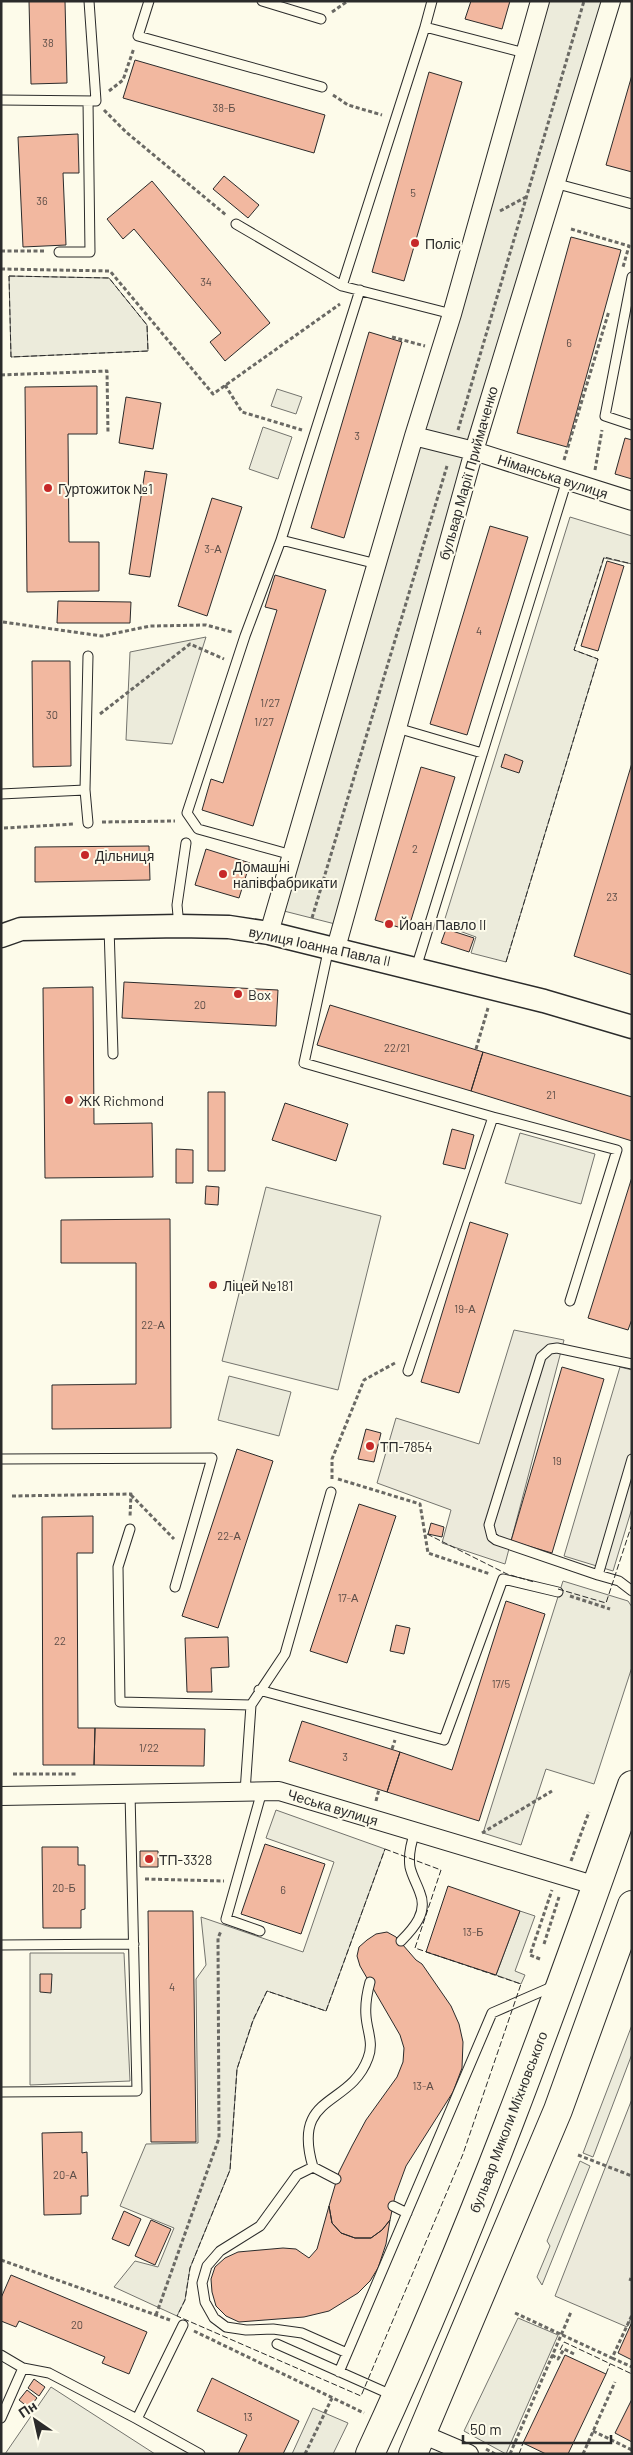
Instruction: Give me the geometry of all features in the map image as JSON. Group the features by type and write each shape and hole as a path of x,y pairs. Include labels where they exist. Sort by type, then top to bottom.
{"highway":[{"name":"бульвар Миколи Міхновського","path":"370,2454 396,2397 518,2102 632,1785"},
{"path":"417,2444 558,2110 632,1905"}],"street":[{"path":"269,933 414,436 452,314 540,1"},
{"name":"бульвар Марії Приймаченко","path":"333,947 398,728 474,451 554,183 611,1"},
{"name":"Німанська вулиця","path":"414,436 474,451 632,501"},
{"name":"вулиця Іоанна Павла II","path":"1,936 21,929 229,927 269,933 333,947 544,1000 632,1027"},
{"name":"Чеська вулиця","path":"1,1796 279,1791 462,1846 564,1869 597,1886"},
{"path":"417,2444 469,2454"}],"lane":[{"path":"59,252 90,252 92,101 89,1"},
{"path":"149,1 138,36 322,87"},
{"path":"262,1 321,19"},
{"path":"342,286 432,1"},
{"path":"425,26 525,53"},
{"path":"1,100 92,101"},
{"path":"554,183 632,204"},
{"path":"236,224 342,286 452,314"},
{"path":"632,277 605,416 632,425"},
{"path":"292,855 198,829 188,813 245,636 282,540 360,290"},
{"path":"416,968 563,479"},
{"path":"282,540 377,564"},
{"path":"88,656 85,790 88,823"},
{"path":"398,728 482,753"},
{"path":"1,794 85,790"},
{"path":"179,926 177,905 186,843"},
{"path":"109,927 113,1054"},
{"path":"333,947 304,1063 617,1150 570,1301"},
{"path":"408,1371 493,1117"},
{"path":"632,1364 557,1348 545,1352 541,1357 489,1525 492,1537 496,1540 619,1581 632,1591"},
{"path":"1,1459 212,1458 175,1587"},
{"path":"598,1575 632,1459"},
{"path":"260,1931 226,1919 237,1881 253,1791 251,1705 259,1690 285,1654 331,1492"},
{"path":"130,1529 118,1566 120,1702 251,1705"},
{"path":"259,1690 444,1740 503,1579 558,1592"},
{"path":"1,2092 137,2092 130,1794"},
{"path":"401,1941 418,1922 423,1908 421,1894 410,1866 410,1849 415,1832"},
{"path":"1,1945 134,1944"},
{"path":"336,2179 313,2167 308,2146 309,2130 316,2112 331,2097 348,2088 362,2074 369,2055 371,2038 366,2017 366,1999 370,1982"},
{"path":"339,2372 492,2013 561,1983"},
{"path":"313,2167 297,2175 260,2226 220,2251 207,2266 202,2283 205,2302 214,2318 226,2327 246,2330 273,2329 302,2333 347,2353"},
{"path":"393,2206 407,2213"},
{"path":"137,2419 183,2325"},
{"path":"277,2344 396,2397"},
{"path":"1,2355 23,2368 49,2373 200,2454"},
{"path":"1,2418 23,2368"}],"path":[{"path":"321,19 348,1"},
{"path":"456,437 584,1"},
{"path":"138,36 123,80 92,101 236,224"},
{"path":"322,87 348,105 380,115"},
{"path":"571,229 629,246 621,274"},
{"path":"1,251 59,252"},
{"path":"1,268 110,271 213,394 360,290"},
{"path":"563,479 612,302"},
{"path":"392,337 427,347"},
{"path":"1,375 107,371 108,434"},
{"path":"225,385 242,412 304,431"},
{"path":"592,488 605,416"},
{"path":"312,918 447,466"},
{"path":"3,622 102,636 150,626 206,625 232,632"},
{"path":"86,724 190,644 217,657"},
{"path":"98,822 169,820"},
{"path":"4,828 88,823"},
{"path":"476,1049 488,1008"},
{"path":"331,1492 332,1459 364,1380 414,1354"},
{"path":"332,1478 420,1504 428,1553 503,1579"},
{"path":"130,1529 131,1494"},
{"path":"12,1496 131,1494 185,1551"},
{"path":"558,1592 610,1609"},
{"path":"374,1806 379,1790"},
{"path":"462,1846 552,1791"},
{"path":"540,1959 530,1955 564,1869 590,1812"},
{"path":"132,1878 237,1881"},
{"path":"544,1944 560,1898"},
{"path":"156,2315 219,2138 218,1938"},
{"path":"578,2155 632,2176"},
{"path":"1,2260 183,2325 364,2414"},
{"path":"510,2454 571,2312"},
{"path":"515,2313 632,2367"},
{"path":"612,2358 632,2315"},
{"path":"552,2355 558,2359 564,2349 576,2354"},
{"path":"583,2454 614,2382"},
{"path":"305,2454 332,2398"},
{"path":"593,2431 632,2450"}],"shaded area":[{"path":"540,1 611,1 343,926 276,909"},
{"path":"9,276 109,278 147,325 148,351 11,357"},
{"path":"277,389 302,397 296,414 271,406"},
{"path":"263,427 292,437 278,479 249,469"},
{"path":"570,517 632,536 632,564 604,558 574,650 598,659 506,962 471,953 476,937 443,925"},
{"path":"206,637 172,744 126,740 130,652"},
{"path":"520,1133 595,1154 581,1204 505,1183"},
{"path":"266,1187 381,1216 338,1390 222,1361"},
{"path":"514,1330 564,1340 505,1564 442,1543 451,1510 377,1483 396,1418 479,1444"},
{"path":"620,1367 632,1370 632,1508 613,1571 564,1556"},
{"path":"229,1376 291,1392 279,1436 218,1420"},
{"path":"563,1581 628,1601 632,1607 632,1667 594,1784 546,1769 521,1845 483,1833"},
{"path":"276,1810 385,1849 326,2011 267,1991 253,2021 237,2069 230,2170 190,2268 185,2300 177,2316 114,2287 135,2261 158,2267 174,2228 120,2206 146,2144 198,2143 196,1979 206,1965 201,1917 303,1952 334,1862 266,1838"},
{"path":"520,1911 535,1916 515,1971 525,1975 521,1984 496,1975"},
{"path":"30,1953 124,1953 130,2081 30,2085"},
{"path":"632,2025 632,2054 593,2157 583,2153"},
{"path":"632,2099 632,2315 627,2327 555,2296"},
{"path":"580,2161 590,2166 542,2285 537,2277 550,2246 547,2241"},
{"path":"518,2318 558,2335 506,2454 464,2431"},
{"path":"51,2387 155,2454 5,2454"},
{"path":"313,2408 348,2423 333,2454 292,2454"}],"building":[{"path":"29,1 65,1 67,83 31,84"},
{"path":"471,1 510,1 502,29 465,19"},
{"path":"135,60 325,115 314,153 123,98"},
{"path":"429,72 462,82 404,281 372,272"},
{"path":"632,75 632,172 606,165"},
{"path":"78,134 79,173 63,173 66,245 23,247 18,137"},
{"path":"224,176 259,205 248,218 213,189"},
{"path":"152,181 270,323 225,361 210,342 221,333 134,229 123,239 107,219"},
{"path":"571,237 621,250 567,447 517,433"},
{"path":"369,332 402,342 344,538 311,528"},
{"name":"Гуртожиток №1","path":"97,386 97,434 68,434 69,542 99,542 99,591 27,592 25,387"},
{"path":"126,397 161,403 153,449 119,443"},
{"path":"625,438 632,440 632,479 615,474"},
{"path":"145,471 167,474 150,577 129,574"},
{"path":"212,498 242,507 207,616 178,606"},
{"path":"490,526 528,537 467,735 430,724"},
{"path":"607,561 624,566 598,651 581,646"},
{"path":"275,575 326,590 253,826 202,810 211,779 223,783 277,610 265,607"},
{"path":"58,601 131,602 130,623 57,623"},
{"path":"32,661 70,661 71,766 33,767"},
{"path":"505,754 523,761 519,773 501,767"},
{"path":"632,763 632,975 574,956"},
{"path":"421,767 455,777 408,930 375,920"},
{"path":"149,846 150,880 35,882 35,847"},
{"name":"Домашні напівфабрикати","path":"206,849 250,863 239,898 195,885"},
{"path":"446,929 474,938 469,952 441,943"},
{"path":"124,982 278,990 276,1026 122,1018"},
{"name":"ЖК Richmond","path":"93,987 94,1124 152,1123 153,1177 45,1178 43,988"},
{"path":"330,1005 483,1052 471,1091 317,1045"},
{"path":"483,1052 632,1097 632,1141 471,1091"},
{"path":"208,1092 225,1092 225,1171 208,1171"},
{"path":"285,1103 348,1124 336,1161 272,1140"},
{"path":"452,1129 474,1135 465,1169 443,1164"},
{"path":"176,1149 193,1150 193,1183 176,1183"},
{"path":"632,1177 632,1319 628,1330 588,1318"},
{"path":"206,1186 219,1187 218,1205 205,1204"},
{"path":"170,1219 171,1428 52,1429 52,1385 136,1384 136,1263 61,1263 61,1220"},
{"path":"470,1222 508,1234 459,1393 421,1382"},
{"path":"562,1367 604,1379 552,1553 511,1541"},
{"name":"ТП-7854","path":"366,1429 381,1433 374,1462 358,1459"},
{"path":"237,1449 273,1461 218,1628 182,1616"},
{"path":"359,1504 396,1516 347,1663 310,1651"},
{"path":"93,1516 93,1553 77,1553 78,1728 95,1728 94,1765 43,1765 42,1517"},
{"path":"431,1523 444,1527 442,1537 428,1534"},
{"path":"506,1601 545,1614 479,1821 387,1792 400,1752 452,1770"},
{"path":"396,1625 410,1628 404,1654 390,1651"},
{"path":"228,1637 229,1667 211,1668 212,1692 187,1692 185,1638"},
{"path":"302,1721 400,1752 387,1792 289,1761"},
{"path":"95,1728 205,1729 204,1766 94,1765"},
{"path":"265,1844 325,1864 301,1934 241,1914"},
{"path":"42,1847 78,1847 78,1865 85,1865 85,1909 81,1910 81,1928 43,1928"},
{"name":"ТП-3328","path":"140,1851 158,1851 158,1867 140,1867"},
{"path":"448,1886 520,1911 496,1975 426,1952"},
{"path":"148,1911 193,1911 196,2142 151,2142"},
{"path":"387,1932 396,1937 416,1960 422,1964 451,2006 459,2024 463,2042 462,2068 453,2092 406,2166 395,2196 390,2220 382,2230 371,2238 355,2238 341,2233 332,2223 329,2206 339,2172 352,2146 366,2120 397,2077 403,2062 404,2048 400,2035 360,1966 357,1956 359,1947 367,1940 376,1934"},
{"path":"40,1974 52,1974 51,1993 40,1992"},
{"path":"82,2132 82,2153 87,2152 88,2196 81,2196 81,2214 44,2215 42,2133"},
{"path":"329,2206 332,2223 341,2233 355,2238 371,2238 382,2230 390,2220 386,2244 378,2268 370,2281 358,2293 329,2311 304,2317 239,2322 226,2316 216,2306 211,2279 215,2267 225,2258 238,2252 283,2248 296,2249 309,2258 317,2249"},
{"path":"124,2211 141,2219 129,2246 112,2239"},
{"path":"151,2220 171,2229 155,2265 135,2256"},
{"path":"11,2275 147,2332 129,2374 102,2363 105,2357 19,2321 16,2327 1,2321 1,2298"},
{"path":"632,2322 632,2360 618,2353"},
{"path":"565,2355 606,2374 568,2454 546,2454 523,2443"},
{"path":"212,2378 299,2421 283,2454 238,2454 247,2435 197,2411"},
{"path":"34,2379 45,2387 39,2396 28,2388"},
{"path":"27,2390 37,2398 29,2408 19,2400"},
{"path":"632,2399 632,2442 615,2433"}],"fence":[{"path":"9,276 109,278 147,325 148,351 11,357 9,276"},
{"path":"506,962 598,659 574,650 604,557 632,564"},
{"path":"558,1589 606,1603 632,1524"},
{"path":"427,1534 507,1574 534,1582"},
{"path":"385,1849 441,1870 415,1948 521,1984 463,2154 361,2396 177,2316 185,2300 190,2268 230,2170 237,2069 253,2020 267,1991 326,2011 385,1849"},
{"path":"560,2350 564,2342 632,2374"},
{"path":"606,2374 610,2364"},
{"path":"519,2454 523,2443"}],"place":[{"name":"Поліс","path":"415,243"},
{"name":"Гуртожиток №1","path":"48,488"},
{"name":"Дільниця","path":"85,855"},
{"name":"Домашні напівфабрикати","path":"223,874"},
{"name":"Йоан Павло II","path":"389,924"},
{"name":"Box","path":"238,994"},
{"name":"ЖК Richmond","path":"69,1100"},
{"name":"Ліцей №181","path":"213,1285"},
{"name":"ТП-7854","path":"370,1446"},
{"name":"ТП-3328","path":"149,1859"}]}
